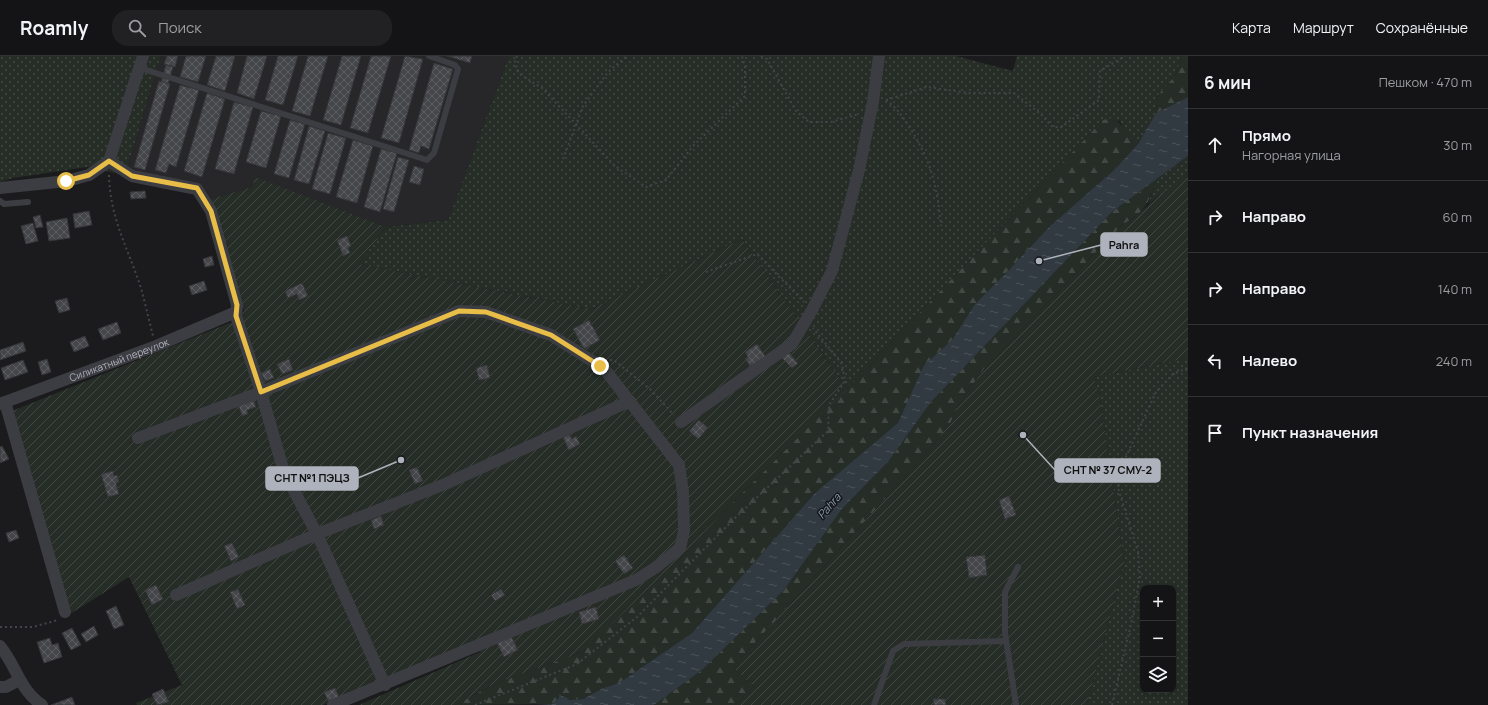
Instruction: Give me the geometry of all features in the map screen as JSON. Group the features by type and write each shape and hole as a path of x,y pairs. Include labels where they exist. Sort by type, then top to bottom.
{"street":[{"path":"0,188 66,181 89,175 109,161 143,56"},
{"path":"681,422 792,344 809,315 832,271 859,170 872,107 879,56"},
{"path":"109,161 132,176 197,188 211,211 237,305 236,312 284,472 317,534 385,685"},
{"path":"138,438 261,392 459,311 486,312 551,335 600,366 606,371 630,401 679,466 684,511 684,531 680,548 655,568 636,580 385,685 333,705"},
{"name":"Силикатный переулок","path":"2,403 156,346 236,312"},
{"path":"176,595 317,534 445,484 630,401"},
{"path":"2,403 65,612"},
{"path":"0,646 11,660 19,680 31,697 42,705"},
{"path":"0,687 6,687 19,680"}],"lane":[{"path":"140,68 427,160 434,153 458,69 456,64 429,56"},
{"path":"0,201 4,204 28,202"},
{"path":"1016,705 1006,641 1005,592 1018,567"},
{"path":"874,705 893,651 904,644 1006,641"}],"path":[{"path":"517,56 515,61 518,73 542,88 615,166 646,187 666,180 693,146 745,96 745,67 742,56"},
{"path":"563,159 583,106 604,78 627,56"},
{"path":"761,56 767,60 796,111 809,122 832,122 872,107 886,100 927,87 969,93 1014,93 1043,116 1051,126 1060,128 1099,100 1100,71 1125,56"},
{"path":"886,100 898,110 924,149 932,170 941,226"},
{"path":"109,161 110,189 119,231 140,287 156,346"},
{"path":"475,705 486,699 530,684 577,664 637,616 736,517 828,431 829,405 845,381 842,364 809,315 757,254 706,272"},
{"path":"600,366 606,359 614,360 651,390 681,422"},
{"path":"1112,705 1131,624 1140,577 1138,552 1118,488 1124,461 1156,392 1173,374 1188,368"},
{"path":"0,627 33,627 63,618 65,612"}],"shaded area":[{"path":"161,56 509,56 448,220 386,227 255,178 252,187 210,199 198,186 125,175"}],"green space":[{"path":"0,56 161,56 125,175 87,167 13,178 0,182"},
{"path":"509,56 956,56 1013,71 1017,56 1182,56 1175,76 1158,95 1156,113 1138,144 1128,137 1120,121 1103,120 847,389 742,239 591,309 359,264 386,227 448,220"},
{"path":"1182,56 1188,56 1188,97 1156,113 1158,95 1175,76"},
{"path":"1112,118 1120,123 1130,137 1138,144 1114,170 1050,226 975,304 952,340 924,365 899,423 815,493 692,633 619,683 603,688 583,699 570,700 559,694 559,698 552,704 455,705 494,684 583,652 686,552 726,509 847,389 1103,120"},
{"path":"1188,156 1188,175 1148,204 1157,179"},
{"path":"1188,175 1188,358 1094,377 1100,398 1124,562 1087,705 734,705 754,687 733,667 930,449 951,422 956,409 984,369 1122,225 1132,219 1166,190"},
{"path":"255,177 386,227 359,264 591,309 742,239 847,389 726,509 686,552 583,652 494,684 455,705 359,705 480,652 474,644 323,705 137,705 136,703 182,685 129,577 70,614 12,411 237,320 244,311 210,199 252,187"},
{"path":"1157,179 1148,201 1141,211 1122,225 984,369 956,409 951,422 930,449 733,667 754,687 734,705 654,705 702,670 784,590 842,509 888,462 931,402 1112,212"},
{"path":"1188,358 1188,705 1087,705 1124,562 1100,398 1094,377"}],"water":[{"path":"1188,97 1188,156 1112,212 931,402 888,462 842,509 784,590 702,670 654,705 536,705 552,704 559,698 559,694 570,700 583,699 603,688 619,683 692,633 815,493 898,423 924,365 952,340 975,304 1050,226 1114,170 1138,144 1156,113"}],"building":[{"path":"167,56 178,56 175,67 164,64"},
{"path":"186,56 206,56 198,82 180,77"},
{"path":"216,56 235,56 225,91 207,85"},
{"path":"247,56 267,56 254,99 237,93"},
{"path":"278,56 298,56 283,105 265,100"},
{"path":"308,56 328,56 310,116 292,111"},
{"path":"342,56 361,56 341,125 323,120"},
{"path":"371,56 391,56 368,133 350,128"},
{"path":"405,56 423,59 399,143 381,138"},
{"path":"447,56 472,56 470,63"},
{"path":"434,63 453,69 429,149 421,146 419,153 409,150"},
{"path":"166,65 173,67 168,84 161,82"},
{"path":"159,81 170,84 145,170 134,167"},
{"path":"180,85 199,90 176,167 169,164 166,173 155,170"},
{"path":"207,93 225,99 202,177 184,171"},
{"path":"234,102 253,107 234,174 215,169"},
{"path":"261,111 281,116 266,168 246,162"},
{"path":"290,120 305,124 289,178 274,174"},
{"path":"309,126 325,131 309,184 294,180"},
{"path":"328,133 346,138 330,194 312,189"},
{"path":"353,140 373,146 357,203 336,197"},
{"path":"381,149 397,153 380,212 364,207"},
{"path":"398,157 409,160 394,212 383,209"},
{"path":"414,166 424,169 420,185 409,182"},
{"path":"145,191 146,198 131,199 130,192"},
{"path":"89,211 92,225 75,228 73,214"},
{"path":"40,215 43,227 36,228 33,217"},
{"path":"67,218 70,238 49,241 46,222"},
{"path":"33,223 38,241 26,244 21,226"},
{"path":"347,236 351,246 348,248 350,253 343,256 337,240"},
{"path":"212,256 214,265 205,267 203,259"},
{"path":"204,281 207,290 192,295 189,286"},
{"path":"302,283 308,296 299,300 297,294 288,298 285,291"},
{"path":"67,298 70,310 59,313 55,301"},
{"path":"589,320 600,340 584,349 573,329"},
{"path":"117,322 121,333 103,340 98,329"},
{"path":"85,336 89,346 74,352 70,342"},
{"path":"23,342 26,351 0,360 0,350"},
{"path":"757,344 767,359 754,367 752,365 750,366 745,359 748,357 745,352"},
{"path":"788,352 798,363 792,368 782,358"},
{"path":"47,359 51,372 42,375 38,362"},
{"path":"289,359 293,370 282,374 277,364"},
{"path":"23,360 28,372 5,380 1,368"},
{"path":"487,365 490,378 479,380 476,368"},
{"path":"270,369 274,378 265,381 261,373"},
{"path":"253,399 256,407 247,410 248,414 242,416 238,404"},
{"path":"699,420 708,428 698,439 689,431"},
{"path":"569,434 572,439 576,436 580,444 569,450 563,438"},
{"path":"2,446 9,459 0,463 0,447"},
{"path":"417,467 423,481 415,484 409,470"},
{"path":"113,471 114,476 117,475 119,482 116,483 119,494 108,497 101,474"},
{"path":"1009,496 1016,515 1005,519 999,500"},
{"path":"381,516 384,525 374,529 371,520"},
{"path":"16,530 19,538 9,542 6,533"},
{"path":"232,543 239,557 231,561 224,546"},
{"path":"624,555 633,568 624,574 615,561"},
{"path":"985,555 987,575 969,578 966,557"},
{"path":"156,585 163,599 152,605 145,590"},
{"path":"238,589 245,605 237,609 230,592"},
{"path":"501,589 505,595 495,601 491,595"},
{"path":"116,606 124,625 114,629 106,611"},
{"path":"596,607 599,619 582,624 579,612"},
{"path":"94,626 98,635 86,642 81,634"},
{"path":"72,628 81,645 71,650 62,633"},
{"path":"511,636 518,650 504,657 497,643"},
{"path":"50,638 52,645 58,643 62,657 44,663 37,642"},
{"path":"335,688 339,697 328,701 324,692"},
{"path":"163,689 169,702 157,705 152,694"},
{"path":"72,697 75,705 51,705"},
{"path":"933,699 945,699 946,705 934,705"}],"place":[{"name":"Pahra","path":"1039,261"},
{"name":"СНТ № 37 СМУ-2","path":"1023,435"},
{"name":"СНТ №1 ПЭЦЗ","path":"401,460"}],"route":[{"path":"66,181 89,175 109,161 132,176 197,188 211,211 237,305 236,316 261,392 459,311 486,312 551,335 600,366"}]}
